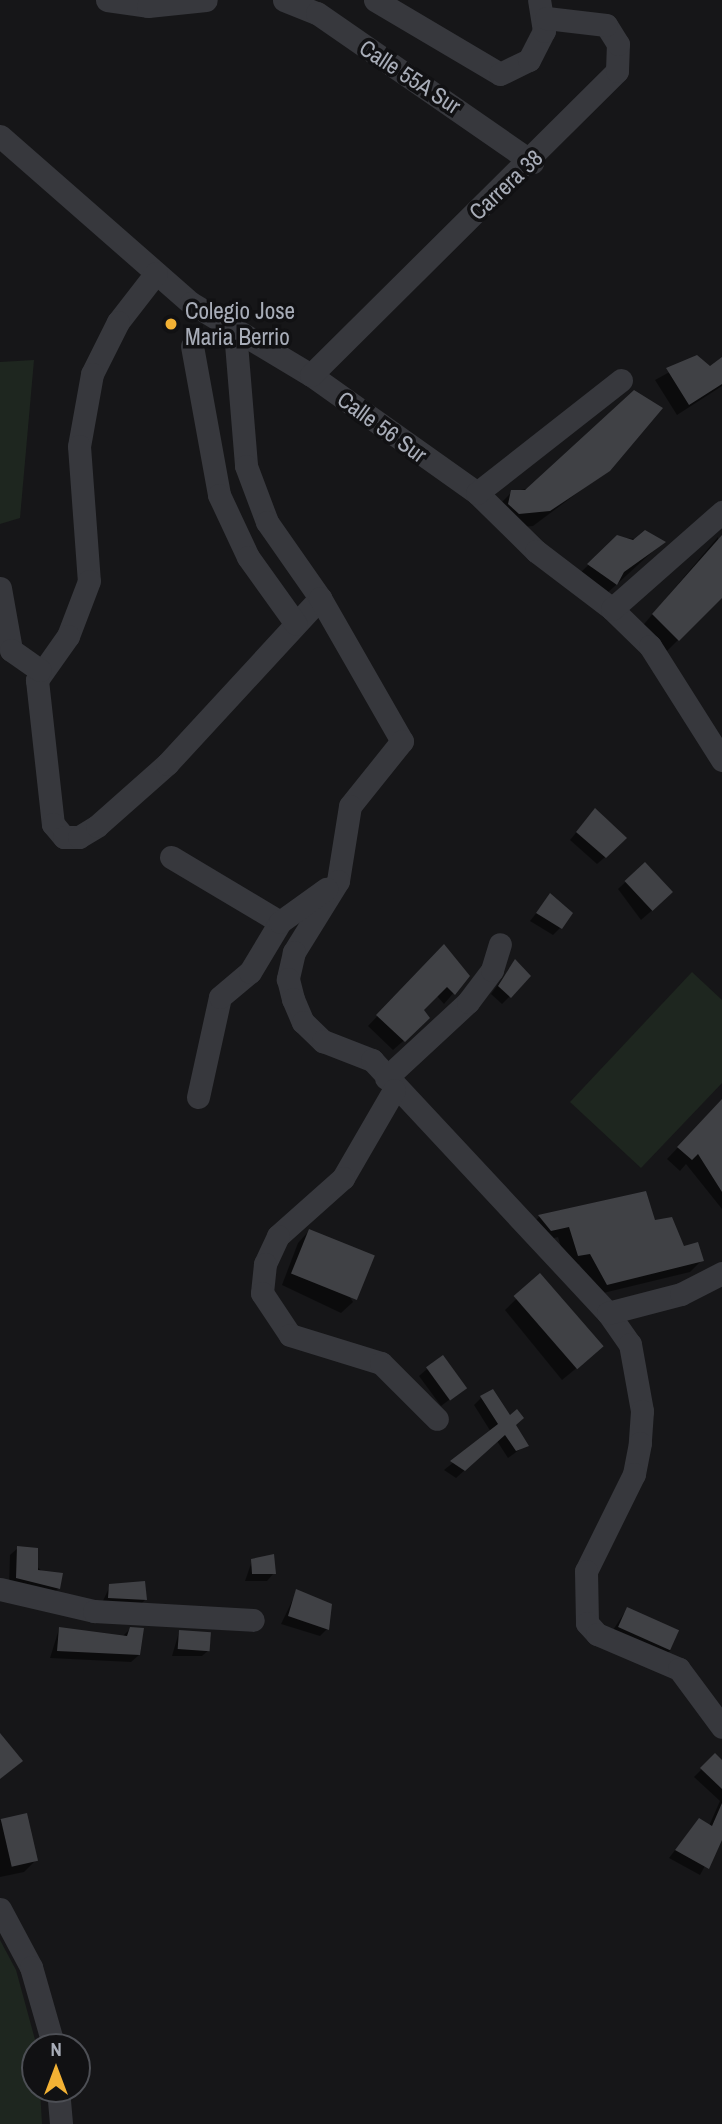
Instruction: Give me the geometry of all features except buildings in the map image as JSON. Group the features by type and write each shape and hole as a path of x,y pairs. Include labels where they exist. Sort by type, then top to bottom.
{"street":[{"path":"107,0 148,6 206,0"},
{"name":"Calle 55A Sur","path":"284,0 317,13 532,162"},
{"path":"375,0 500,74 529,60 542,9"},
{"name":"Carrera 38","path":"311,375 532,162 617,71 620,51 612,30 598,20 542,9"},
{"name":"Calle 56 Sur","path":"0,135 156,273 235,331 311,375 477,493 536,551 612,609 650,646 722,760"},
{"path":"156,273 118,322 92,374 79,446 89,581 68,636 40,670 37,699 54,824 64,838 79,838 167,764 320,598"},
{"path":"235,331 246,466 267,522 320,598 402,741 349,806 338,881 294,952 291,989 303,1022 323,1041 355,1048 608,1313 629,1344 638,1376 640,1443 634,1474 586,1571 587,1623 597,1634 679,1669 722,1727"},
{"path":"192,346 219,495 248,558 296,624"},
{"path":"477,493 621,380"},
{"path":"612,609 722,512"},
{"path":"0,588 11,650 40,670"},
{"path":"171,858 280,922"},
{"path":"198,1097 220,997 250,972 280,922 338,881"},
{"path":"437,1419 381,1363 290,1335 262,1293 265,1264 278,1236 343,1178 390,1084 468,1002 492,971 500,944"},
{"path":"608,1313 681,1294 722,1273"},
{"path":"0,1589 94,1611 253,1620"},
{"path":"0,1909 31,1967 50,2033"},
{"path":"59,2103 61,2124"}],"shaded area":[{"path":"34,360 20,518 0,524 0,362"},
{"path":"692,972 722,1000 722,1083 641,1168 570,1102"},
{"path":"0,1940 16,1970 33,2033 21,2033 21,2103 41,2103 42,2124 0,2124"}],"place":[{"name":"Colegio Jose Maria Berrio","path":"171,324"}]}
